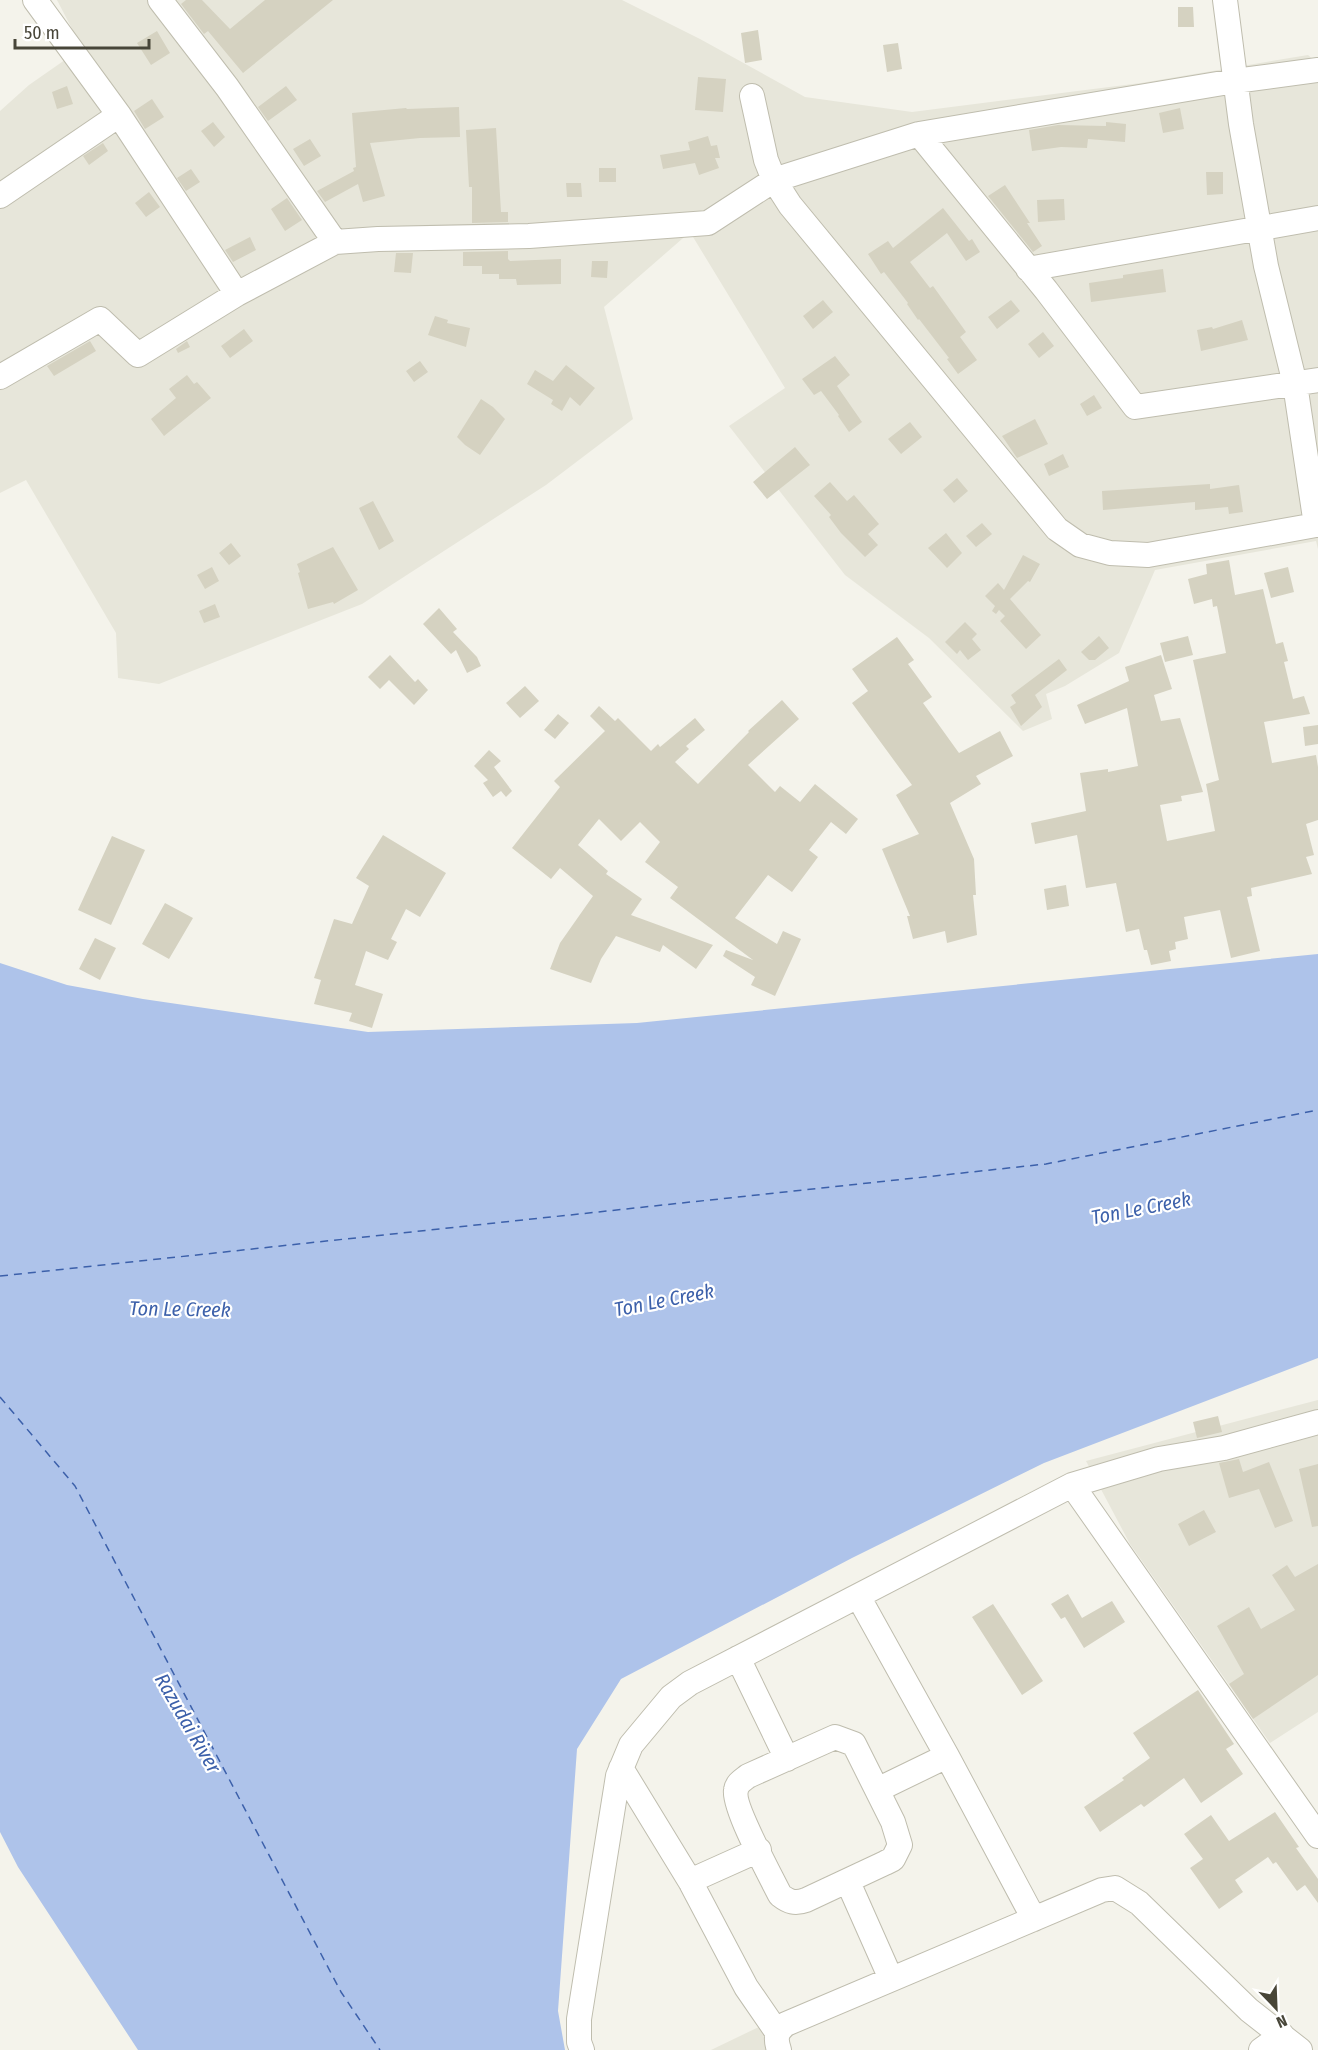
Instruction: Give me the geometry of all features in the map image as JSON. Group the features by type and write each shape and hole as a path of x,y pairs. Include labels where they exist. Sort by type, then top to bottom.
{"street":[{"path":"35,0 118,115 237,294"},
{"path":"160,0 227,87 335,242"},
{"path":"752,96 766,160 774,180 790,205 1057,529 1080,545 1110,554 1148,555 1317,525 1306,382 1266,266 1241,124 1225,0"},
{"path":"0,377 100,319 138,355 237,294 335,242 529,236 708,223 774,180 919,134 1235,81 1318,70"},
{"path":"0,196 118,115"},
{"path":"919,134 1135,407 1306,382"},
{"path":"1028,269 1318,218"},
{"path":"582,2050 579,2042 579,2019 613,1797 621,1768 631,1745 671,1697 690,1683 1072,1485 1116,1470 1159,1459 1224,1448 1318,1422"},
{"path":"1072,1485 1318,1836"},
{"path":"858,1596 1034,1919"},
{"path":"738,1658 787,1759"},
{"path":"835,1737 854,1744 893,1822 900,1845 893,1859 806,1900 791,1902 780,1894 741,1814 735,1791 738,1784 748,1776 787,1759 835,1737"},
{"path":"878,1790 947,1756"},
{"path":"621,1768 690,1881 746,1987 778,2041"},
{"path":"690,1881 759,1850"},
{"path":"848,1882 891,1979"},
{"path":"778,2041 786,2024 1102,1890 1115,1888 1139,1902 1249,2010 1291,2043"},
{"path":"1261,2050 1291,2043"}],"shaded area":[{"path":"57,0 622,0 700,39 805,97 912,112 1141,83 1308,55 1318,64 1318,549 1316,541 1155,570 1119,653 1065,686 1046,694 1052,719 1023,731 929,638 845,575 729,426 785,388 690,232 604,307 633,419 546,485 362,604 159,684 118,678 116,633 26,480 0,493 0,111 29,85 82,48"},
{"path":"1318,1400 1318,1712 1270,1743 1130,1544 1086,1461"},
{"path":"765,2024 780,2050 711,2050"}],"water":[{"path":"1318,954 1318,1358 1044,1463 852,1558 621,1679 577,1749 558,2011 565,2050 138,2050 18,1867 0,1832 0,963 67,985 143,999 368,1032 637,1023"}],"building":[{"path":"186,0 202,0 230,29 265,0 333,0 243,73 208,31 204,34 181,4"},
{"path":"1178,7 1193,7 1194,27 1178,27"},
{"path":"758,30 762,60 745,63 741,33"},
{"path":"157,31 170,53 151,65 137,43"},
{"path":"898,43 902,69 887,72 883,45"},
{"path":"698,77 726,79 723,112 695,110"},
{"path":"67,86 73,104 57,109 52,92"},
{"path":"286,86 297,100 268,121 258,107"},
{"path":"152,99 164,117 145,129 134,111"},
{"path":"459,107 460,137 370,143 385,196 363,202 358,184 325,202 317,191 354,171 353,168 356,167 352,113 406,108"},
{"path":"1180,108 1184,129 1163,133 1159,113"},
{"path":"213,122 225,137 214,147 201,131"},
{"path":"1106,122 1126,124 1125,142 1088,139 1087,148 1061,147 1032,151 1029,130 1058,125 1106,126"},
{"path":"496,128 501,212 508,212 508,222 472,223 472,187 469,187 466,130"},
{"path":"708,136 711,146 717,145 720,158 715,158 719,168 699,175 695,163 663,169 660,155 690,150 688,142"},
{"path":"310,139 321,156 304,166 293,149"},
{"path":"103,143 108,151 89,165 83,156"},
{"path":"599,168 616,168 616,182 599,182"},
{"path":"191,169 200,182 186,191 177,178"},
{"path":"1206,172 1223,172 1223,194 1207,195"},
{"path":"566,183 581,183 582,197 567,197"},
{"path":"1005,185 1042,246 1033,252 988,196"},
{"path":"149,192 160,207 146,217 135,203"},
{"path":"287,198 302,220 285,231 271,209"},
{"path":"1064,199 1065,220 1038,222 1037,200"},
{"path":"943,208 969,241 972,239 980,252 966,261 947,233 910,262 930,288 933,286 966,332 960,337 977,360 958,374 947,359 949,358 918,320 908,303 884,272 881,274 868,254 888,241 893,248"},
{"path":"250,237 256,250 233,262 225,250"},
{"path":"508,251 510,261 561,259 561,284 517,285 516,279 499,279 499,274 482,274 482,266 463,266 463,252"},
{"path":"396,253 413,253 411,273 394,272"},
{"path":"592,261 608,261 607,278 591,277"},
{"path":"1163,269 1166,292 1091,302 1089,283"},
{"path":"823,300 833,312 813,329 803,316"},
{"path":"1011,300 1020,311 997,329 988,317"},
{"path":"435,316 448,320 447,323 470,328 466,347 428,335"},
{"path":"1242,320 1248,340 1201,351 1197,330 1212,327 1213,329"},
{"path":"244,329 253,341 230,358 221,346"},
{"path":"1043,332 1054,346 1039,358 1028,344"},
{"path":"90,341 96,351 54,376 47,366"},
{"path":"187,341 190,347 178,353 176,349"},
{"path":"835,356 850,375 837,386 862,422 849,432 821,391 814,395 802,379"},
{"path":"420,361 428,372 414,382 406,371"},
{"path":"566,365 595,388 580,406 570,397 562,411 551,404 553,400 527,384 535,370 553,381"},
{"path":"187,375 194,384 197,382 211,398 164,436 151,419 176,398 169,389"},
{"path":"1094,395 1102,408 1087,416 1080,404"},
{"path":"481,399 505,419 480,455 457,437"},
{"path":"1035,419 1048,444 1017,458 1002,436"},
{"path":"910,422 922,437 901,454 888,439"},
{"path":"795,447 810,465 767,499 753,482"},
{"path":"1063,454 1069,467 1049,476 1044,464"},
{"path":"957,478 968,491 954,503 943,490"},
{"path":"830,482 847,501 854,495 879,524 868,534 878,545 865,557 841,533 829,517 831,515 814,496"},
{"path":"1210,484 1210,489 1239,485 1243,512 1229,514 1228,507 1195,510 1195,502 1103,510 1102,491"},
{"path":"373,501 394,541 379,550 359,508"},
{"path":"982,523 992,534 976,547 966,536"},
{"path":"946,533 962,553 947,568 928,548"},
{"path":"231,543 241,556 229,565 219,553"},
{"path":"333,547 358,590 334,604 333,602 308,609 297,564"},
{"path":"1023,555 1040,564 1030,582 1028,581 1010,599 1041,635 1026,649 1000,621 1005,616 999,610 996,614 992,611 995,606 985,596 998,583 1004,590"},
{"path":"1229,560 1235,595 1263,589 1276,644 1283,642 1288,661 1284,662 1293,699 1304,696 1310,714 1264,722 1272,763 1316,755 1318,820 1306,824 1314,855 1306,857 1312,874 1251,888 1252,896 1247,897 1260,951 1231,958 1220,910 1184,917 1188,939 1175,942 1176,949 1169,951 1171,961 1151,965 1147,950 1144,950 1139,929 1126,932 1116,883 1086,888 1077,835 1035,844 1031,823 1086,811 1080,773 1108,769 1108,772 1138,766 1127,708 1085,724 1077,705 1129,681 1125,667 1161,655 1172,689 1154,695 1161,721 1180,718 1203,792 1181,796 1182,801 1160,805 1167,841 1215,831 1206,784 1219,780 1193,660 1226,653 1217,606 1213,607 1212,599 1194,604 1188,579 1207,574 1206,564"},
{"path":"212,567 219,581 205,589 197,575"},
{"path":"1288,567 1294,592 1271,598 1264,573"},
{"path":"215,604 220,617 204,623 199,611"},
{"path":"439,608 457,629 453,632 477,657 481,666 467,673 456,650 451,654 423,624"},
{"path":"965,622 977,634 972,639 981,650 968,660 960,650 957,654 945,642"},
{"path":"1099,636 1109,648 1095,660 1089,660 1081,652"},
{"path":"1188,636 1193,655 1165,662 1160,643"},
{"path":"897,637 914,660 908,664 932,697 923,703 959,753 1000,731 1013,756 976,776 981,784 950,803 974,859 976,895 973,895 977,935 947,943 945,931 913,939 907,916 910,916 882,849 919,834 896,795 912,785 852,703 868,691 852,669"},
{"path":"390,655 415,682 418,679 428,690 414,705 389,680 380,689 368,677"},
{"path":"1059,659 1067,670 1035,695 1042,707 1021,726 1010,707 1016,703 1011,695"},
{"path":"525,686 539,701 520,718 506,703"},
{"path":"782,700 799,719 748,765 775,792 780,786 800,802 815,784 858,819 846,834 831,822 809,850 818,857 792,892 768,875 735,918 777,944 783,931 801,939 775,996 751,985 755,977 723,956 726,950 753,960 670,898 678,887 645,862 660,842 640,822 621,841 599,819 578,845 608,871 606,874 642,899 631,915 713,945 696,969 663,945 660,952 616,936 601,959 591,983 550,969 560,943 593,896 560,868 551,879 512,848 560,787 554,781 605,731 590,716 599,706 615,721 618,718 651,751 658,744 660,747 695,718 705,730 686,746 689,749 675,762 698,784 748,731"},
{"path":"558,714 569,723 555,739 544,730"},
{"path":"1318,725 1318,744 1305,746 1303,727"},
{"path":"489,750 501,761 494,767 512,791 506,797 501,791 493,797 483,783 488,780 474,766"},
{"path":"383,835 446,873 420,917 406,909 391,939 397,942 388,960 366,951 355,985 383,994 372,1028 349,1021 352,1013 314,1004 321,980 314,978 334,919 352,924 369,886 356,878"},
{"path":"112,836 145,850 111,925 78,910"},
{"path":"1066,885 1069,906 1047,910 1044,889"},
{"path":"165,903 193,918 169,959 142,944"},
{"path":"95,938 116,948 100,980 79,969"},
{"path":"1218,1416 1222,1432 1197,1438 1193,1422"},
{"path":"1239,1459 1243,1472 1269,1462 1293,1521 1275,1528 1259,1489 1229,1498 1219,1463"},
{"path":"1318,1464 1318,1526 1312,1527 1299,1469"},
{"path":"1204,1510 1216,1532 1189,1546 1178,1524"},
{"path":"1318,1564 1318,1675 1253,1719 1229,1684 1244,1674 1217,1626 1249,1607 1261,1629 1295,1610 1272,1575 1287,1565 1295,1577"},
{"path":"1068,1594 1082,1618 1112,1601 1125,1622 1084,1648 1065,1617 1061,1619 1051,1604"},
{"path":"993,1604 1043,1681 1022,1695 972,1617"},
{"path":"1198,1690 1234,1744 1226,1749 1243,1774 1201,1803 1184,1778 1144,1807 1141,1804 1100,1832 1084,1807 1124,1780 1122,1778 1150,1758 1133,1733"},
{"path":"1275,1812 1318,1879 1318,1903 1305,1885 1297,1891 1276,1862 1273,1864 1268,1857 1235,1880 1243,1892 1219,1909 1190,1868 1203,1859 1184,1834 1211,1815 1229,1841"}],"ferry route":[{"path":"0,1276 1046,1164 1318,1110"},
{"path":"0,1397 75,1486 341,1992 380,2050"}],"water label":[{"name":"Ton Le Creek","path":"1141,1208"},
{"name":"Ton Le Creek","path":"664,1300"},
{"name":"Ton Le Creek","path":"180,1309"},
{"name":"Razudai River","path":"188,1723"}]}
